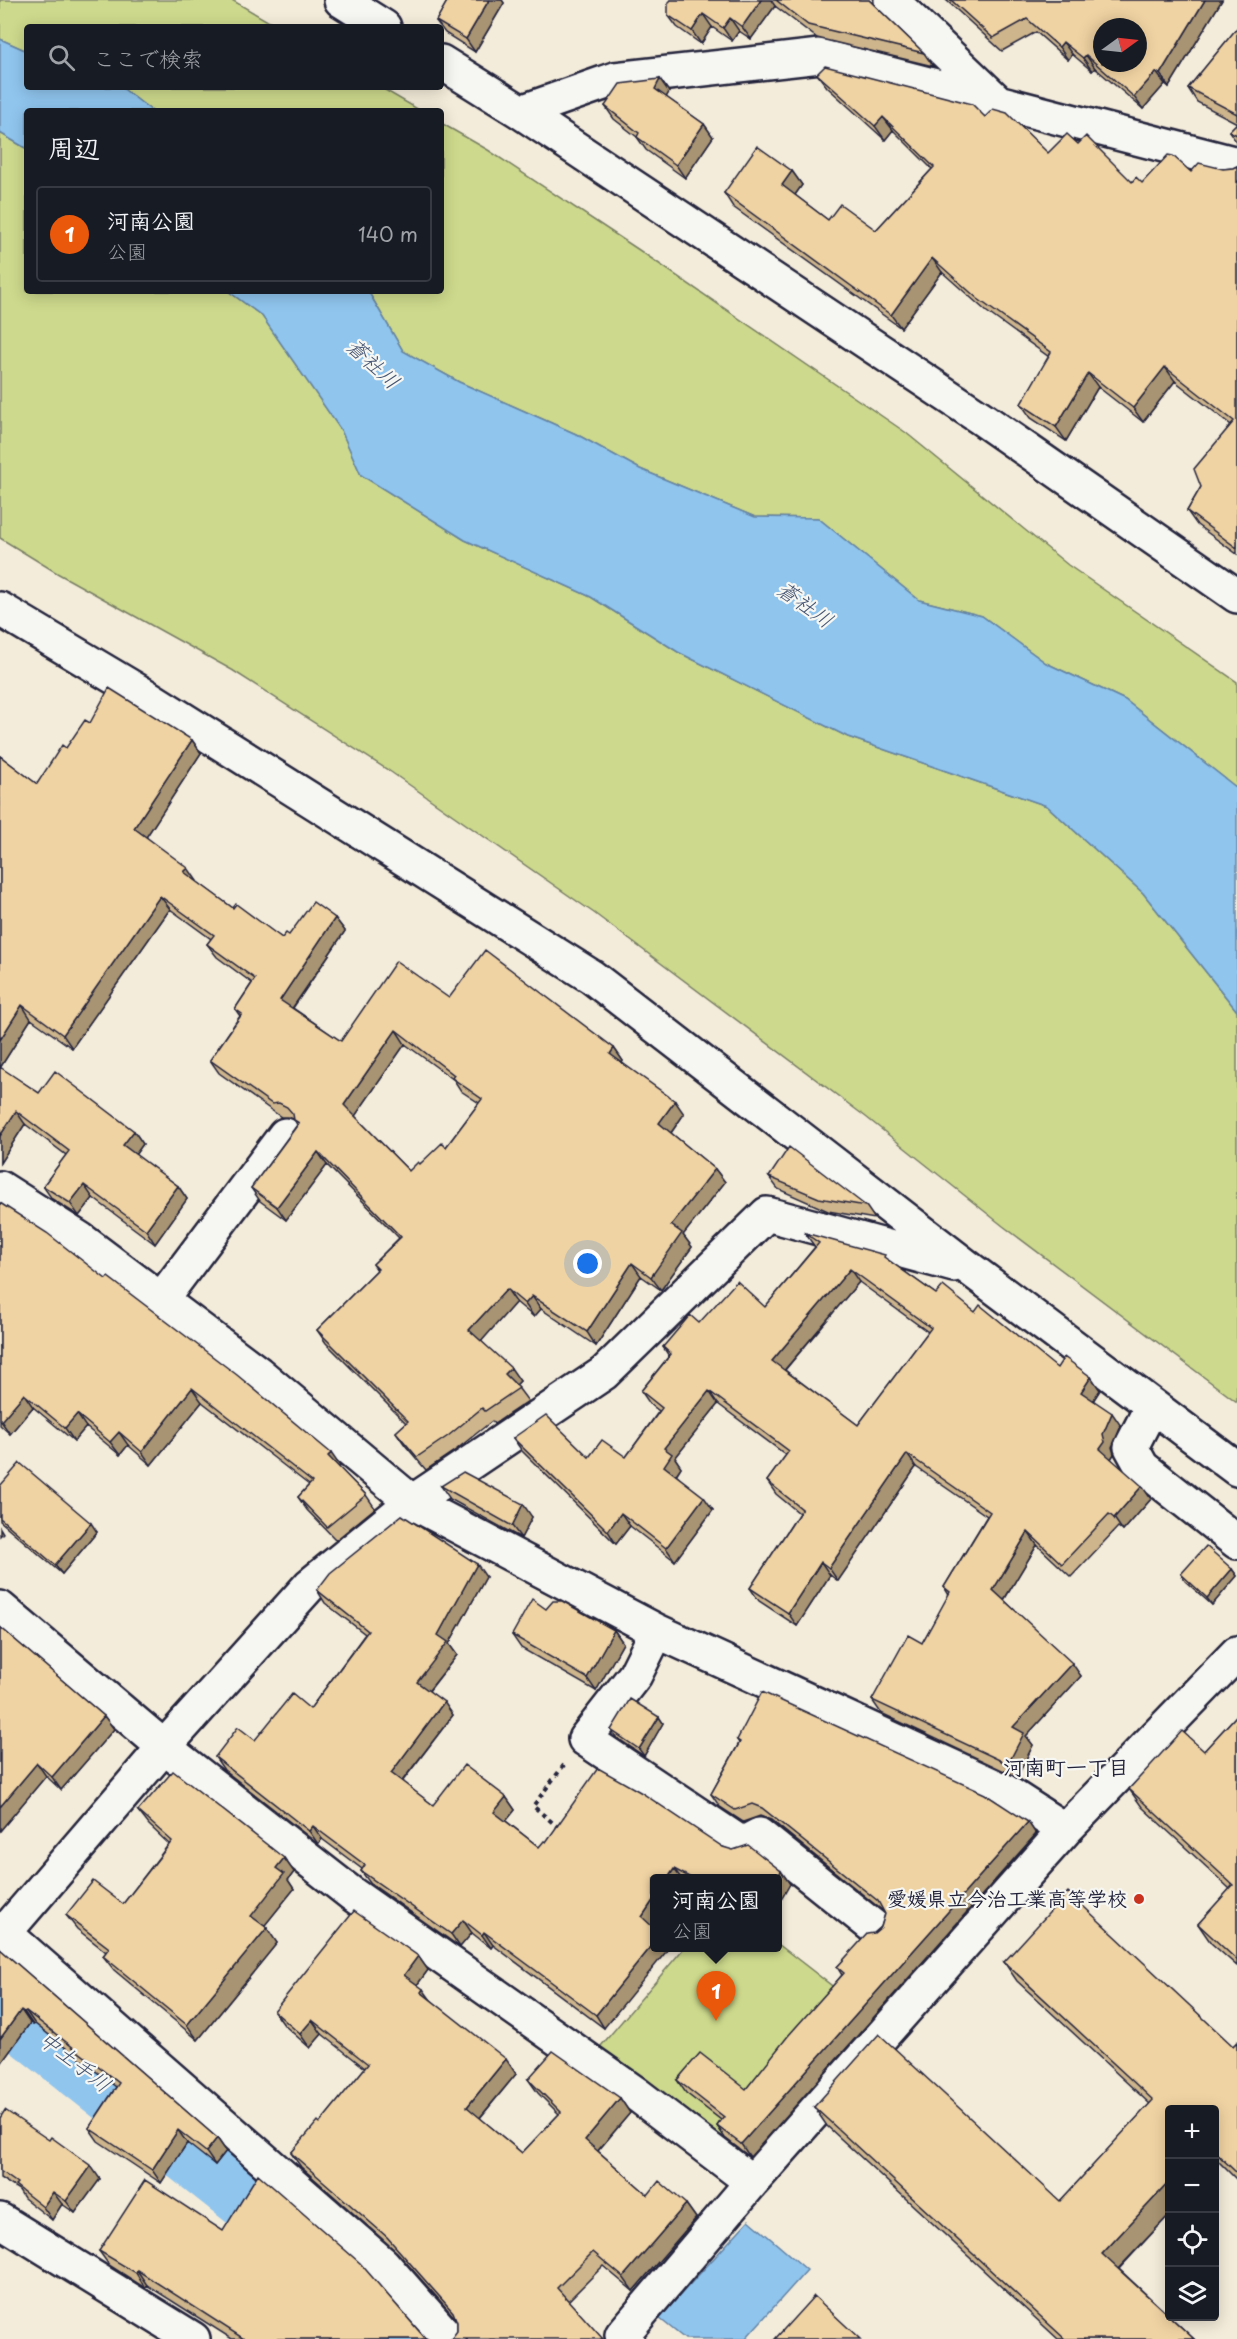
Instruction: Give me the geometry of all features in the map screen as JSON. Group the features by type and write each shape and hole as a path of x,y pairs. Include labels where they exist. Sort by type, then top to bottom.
{"street":[{"path":"341,0 379,24"},
{"path":"891,0 999,102"},
{"path":"521,112 615,80 820,56 1237,164"},
{"path":"444,64 521,112 981,418 1237,596"},
{"path":"0,609 146,696 592,978 970,1269 1237,1469"},
{"path":"161,1300 285,1136"},
{"path":"0,1188 80,1239 258,1373 412,1502 657,1631 1003,1790 1065,1830"},
{"path":"449,2339 383,2264 1,1933 310,1585 412,1502 604,1373 767,1214 970,1269"},
{"path":"1152,1406 1131,1447 1142,1467 1237,1542"},
{"path":"0,1608 164,1747 352,1894 635,2093 752,2182"},
{"path":"657,1631 635,1676 585,1739 742,1844 759,1835 875,1928"},
{"path":"627,2339 622,2335 752,2182 1065,1830 1237,1653"},
{"path":"0,2220 194,2339"}],"path":[{"path":"560,1828 533,1806 585,1739"}],"green space":[{"path":"0,0 232,0 273,24 24,24 24,50 0,39"},
{"path":"125,90 385,90 416,108 148,108"},
{"path":"444,125 488,150 639,250 905,432 1068,565 1237,682 1237,788 1125,700 1046,663 982,616 919,600 818,518 755,517 640,469 576,434 459,382 403,351 370,294 444,294"},
{"path":"0,133 24,147 24,294 232,294 262,316 341,430 361,475 465,540 591,597 678,652 848,737 1047,806 1143,893 1237,1011 1237,1402 1003,1226 866,1117 594,913 388,770 232,670 57,573 0,538"},
{"path":"782,1947 836,1989 714,2146 595,2053 681,1952 782,1952"}],"water":[{"path":"0,39 24,50 24,90 125,90 148,108 24,108 24,147 0,133"},
{"name":"蒼社川","path":"232,294 370,294 403,351 459,382 576,434 640,469 755,517 818,518 919,600 982,616 1046,663 1125,700 1237,788 1237,1011 1143,893 1047,806 848,737 678,652 591,597 465,540 361,475 341,430 262,316"},
{"path":"749,2220 807,2270 745,2339 685,2339 659,2318"}],"building":[{"path":"448,0 489,0 466,39 436,21"},
{"path":"671,0 761,0 742,27 730,18 723,28 703,14 692,31 668,15 668,3"},
{"path":"776,0 869,0 924,53 808,25"},
{"path":"951,0 1205,0 1160,74 1156,72 1134,97 1105,72 1147,72 1147,18 1093,18 1093,61 1086,55 1083,58 1063,42 1059,47 1027,19 993,38"},
{"path":"1237,28 1237,114 1188,88"},
{"path":"825,66 972,104 985,117 993,109 1007,113 1048,153 1067,134 1078,144 1086,136 1132,182 1136,177 1142,183 1168,155 1173,156 1191,172 1199,163 1223,169 1237,166 1237,548 1187,511 1201,487 1194,469 1234,421 1165,367 1133,408 1088,373 1056,427 1021,404 1051,352 978,299 932,258 891,315 724,193 757,146 792,171 782,185 828,220 840,204 876,230 934,167 883,117 875,126 817,74"},
{"path":"660,79 655,89 704,124 676,165 637,137 639,133 605,106 620,84"},
{"path":"1237,123 1237,135 1229,131"},
{"path":"109,688 192,740 134,828 188,868 184,872 233,908 236,904 282,938 286,933 289,935 313,902 335,918 280,1000 341,1041 396,961 449,998 485,950 614,1048 610,1054 675,1101 659,1123 715,1169 671,1225 682,1233 651,1277 632,1263 587,1332 532,1296 525,1304 507,1289 469,1330 511,1368 505,1374 519,1388 485,1411 482,1408 448,1436 417,1457 396,1432 408,1421 317,1330 378,1269 373,1264 401,1237 318,1152 277,1207 251,1188 299,1123 294,1120 293,1114 287,1107 279,1103 272,1104 210,1060 242,1014 235,1009 255,979 207,944 214,935 160,896 63,1035 22,1005 0,1040 0,756 37,784 62,745 66,748 85,720 90,723","holes":["396,1030 454,1075 452,1078 482,1099 446,1147 442,1143 409,1171 344,1105"]},
{"path":"0,1067 39,1093 55,1071 134,1131 123,1145 178,1186 146,1230 84,1185 70,1203 43,1186 69,1151 16,1111 0,1136"},
{"path":"789,1147 866,1206 819,1198 769,1177"},
{"path":"0,1203 47,1233 106,1279 108,1277 237,1375 331,1453 328,1456 366,1495 327,1527 298,1497 312,1482 192,1388 142,1452 119,1432 110,1442 77,1414 65,1428 24,1394 1,1421"},
{"path":"805,1233 885,1255 884,1257 936,1294 943,1286 975,1312 980,1305 1057,1368 1064,1357 1091,1377 1081,1392 1112,1413 1103,1434 1105,1442 1100,1449 1142,1486 1114,1518 1109,1514 1062,1564 1028,1532 993,1590 1072,1663 1013,1727 1024,1733 1008,1764 872,1700 908,1635 922,1643 950,1592 944,1587 990,1512 907,1454 829,1568 821,1562 788,1613 750,1588 802,1509 767,1481 789,1451 709,1391 664,1448 672,1454 664,1466 704,1497 666,1548 621,1513 608,1531 513,1438 546,1415 589,1457 602,1440 626,1457 662,1408 641,1391 671,1354 663,1347 690,1315 699,1323 737,1281 765,1307 819,1243","holes":["850,1269 931,1328 858,1425 772,1361"]},
{"path":"20,1463 91,1523 55,1565 0,1518 0,1486"},
{"path":"463,1472 523,1504 512,1526 441,1486"},
{"path":"402,1515 477,1564 438,1635 448,1642 417,1682 444,1702 391,1773 433,1805 464,1765 506,1797 494,1812 539,1847 544,1841 546,1842 598,1768 642,1793 723,1847 733,1850 748,1845 781,1871 779,1874 683,1874 674,1869 671,1874 650,1874 650,1905 642,1917 650,1924 650,1948 596,2015 484,1932 482,1935 463,1920 451,1934 361,1871 365,1865 313,1826 309,1831 215,1757 238,1727 255,1740 292,1694 310,1709 368,1631 317,1590 330,1573"},
{"path":"1206,1546 1232,1569 1207,1598 1181,1574"},
{"path":"532,1599 546,1609 553,1601 562,1601 614,1630 587,1678 512,1635"},
{"path":"0,1627 104,1716 52,1777 37,1763 0,1807"},
{"path":"762,1692 985,1794 1028,1822 741,2144 717,2126 724,2117 677,2080 700,2053 746,2089 788,2036 844,1973 837,1967 867,1934 874,1933 881,1927 885,1914 878,1901 762,1808 752,1804 735,1810 711,1794 740,1742 737,1740"},
{"path":"630,1699 659,1717 639,1749 611,1730"},
{"path":"1237,1715 1237,1960 1198,1924 1233,1885 1129,1789 1182,1731 1204,1751"},
{"path":"173,1771 284,1858 276,1868 284,1874 251,1916 267,1928 187,2025 103,1956 109,1948 66,1915 93,1881 123,1904 172,1841 138,1811"},
{"path":"1068,1892 1233,2046 1237,2042 1237,2173 1219,2156 1219,2105 1165,2105 1165,2186 1102,2254 1165,2312 1165,2321 1175,2321 1194,2339 1065,2339 814,2107 879,2034 1060,2201 1153,2100 1004,1962"},
{"path":"354,1911 418,1956 404,1975 423,1989 421,1992 506,2059 467,2107 522,2153 561,2112 528,2079 553,2051 620,2098 585,2140 648,2195 659,2181 686,2204 623,2277 593,2252 557,2288 603,2339 451,2339 457,2331 457,2322 453,2312 387,2237 291,2153 318,2121 320,2123 368,2064 312,2020 300,2034 274,2011"},
{"path":"0,1949 217,2138 206,2152 178,2130 152,2170 89,2128 119,2083 26,2011 21,2010 0,2039"},
{"path":"5,2110 49,2140 51,2137 91,2166 66,2201 53,2192 43,2207 0,2171 0,2118"},
{"path":"258,2174 360,2263 428,2339 244,2339 137,2270 136,2273 99,2251 145,2180 223,2231"},
{"path":"814,2296 860,2339 775,2339"}],"waterway":[{"name":"中土手川","path":"0,2003 317,2253 389,2339"}],"place":[{"name":"愛媛県立今治工業高等学校","path":"1139,1899"},
{"name":"河南公園","path":"716,2021"}],"district":[{"name":"河南町一丁目","path":"1066,1768"}]}
